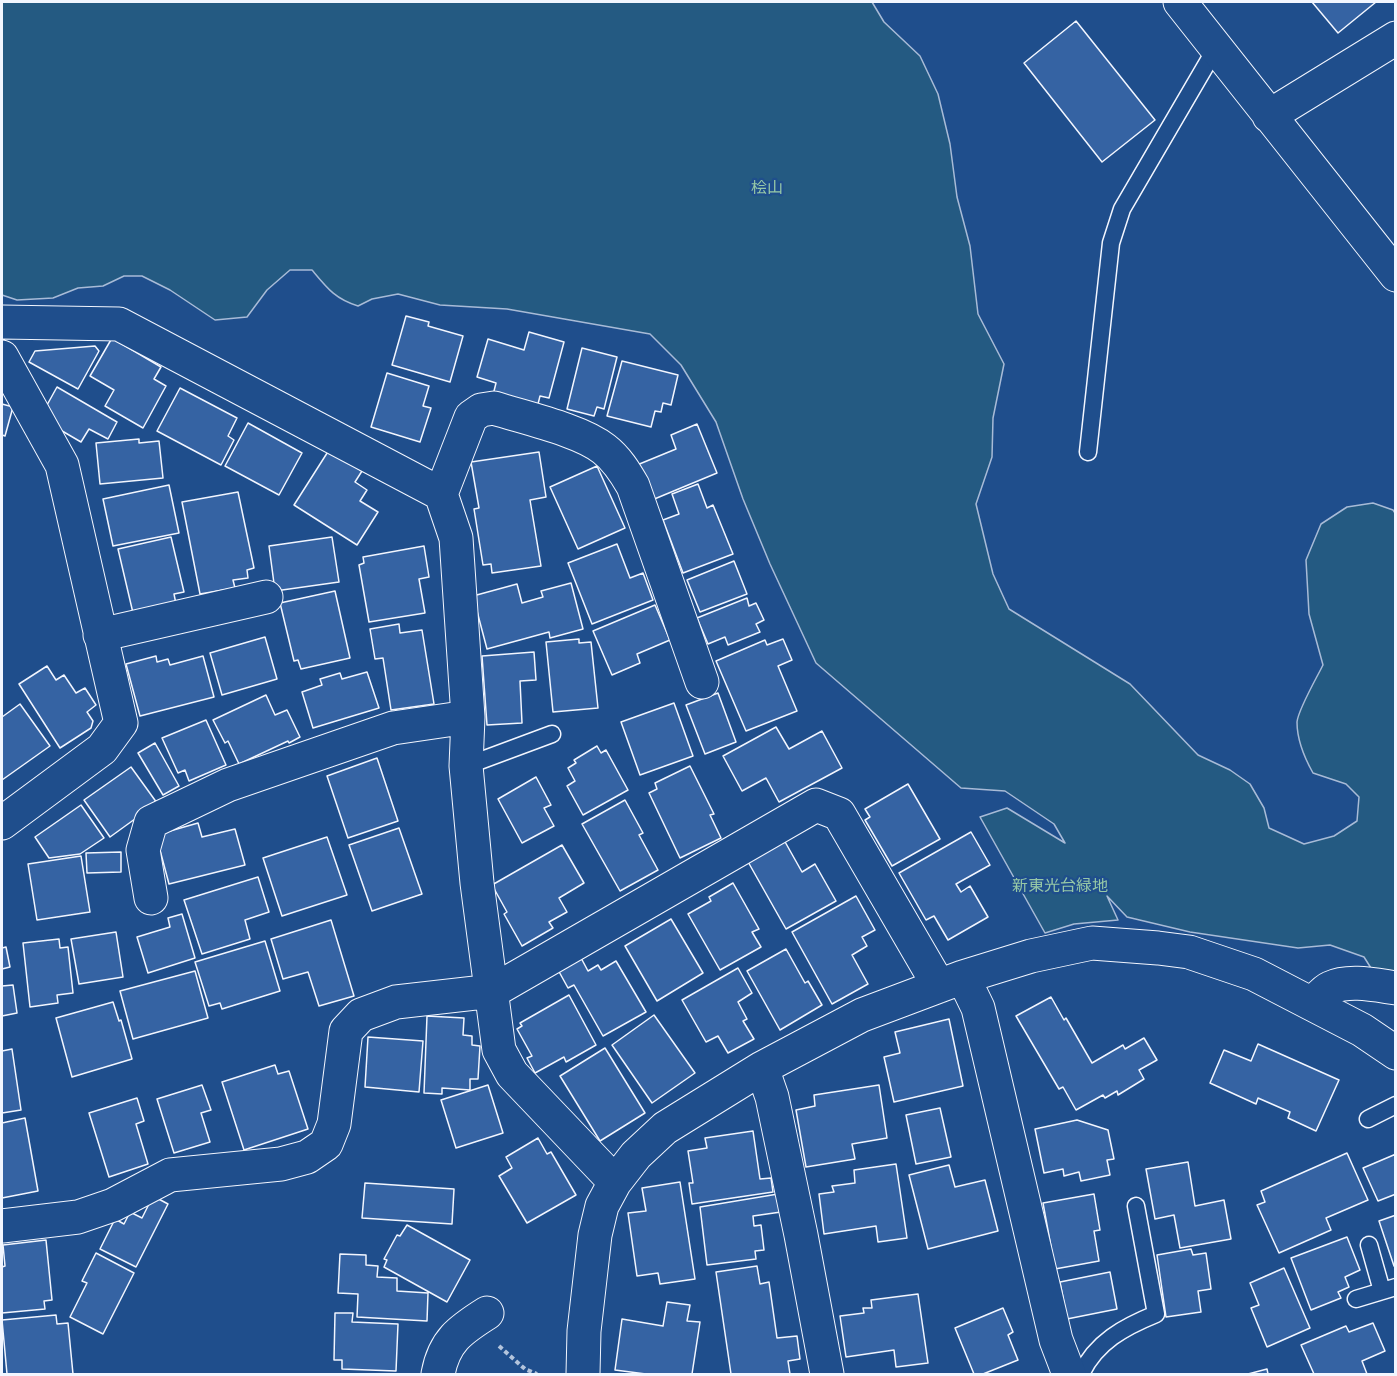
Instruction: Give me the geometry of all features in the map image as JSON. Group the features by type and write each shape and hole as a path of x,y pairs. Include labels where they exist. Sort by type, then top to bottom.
{"street":[{"path":"1180,2 1395,275"},
{"path":"1269,116 1395,38"},
{"path":"2,322 119,324 441,494"},
{"path":"2,357 62,465 121,723 102,748 2,824"},
{"path":"615,1182 512,1074 500,1050 477,883 466,766 468,717 456,538 441,494 471,417 481,410 494,408 588,438 606,450 622,466 633,486 702,682"},
{"path":"100,635 266,597"},
{"path":"151,898 143,850 151,822 228,785 393,728 468,717"},
{"path":"2,1226 78,1217 112,1205 170,1174 281,1164 307,1157 326,1144 334,1124 346,1031 361,1015 396,1002 493,991 816,805 839,814 951,981 978,1008 1056,1340 1069,1374"},
{"path":"583,1374 584,1331 595,1235 603,1206 615,1182 636,1155 665,1128 762,1068 862,1015 951,981 1030,956 1092,943 1190,952 1254,974 1362,1030 1395,1053"},
{"path":"1313,1004 1328,988 1343,984 1368,984 1395,988"},
{"path":"762,1068 775,1108 827,1374"},
{"path":"438,1374 442,1357 449,1343 460,1330 487,1313"}],"lane":[{"path":"1088,452 1111,243 1122,209 1216,48"},
{"path":"466,766 552,734"},
{"path":"1368,1119 1395,1105"},
{"path":"1081,1374 1089,1358 1101,1345 1118,1332 1156,1314 1137,1206"},
{"path":"1356,1299 1389,1289 1369,1245"}],"path":[{"path":"498,1345 525,1369 537,1374"}],"green space":[{"name":"桧山","path":"2,2 872,2 884,22 920,56 938,94 950,144 957,197 970,246 978,314 1004,364 993,418 992,457 976,504 993,574 1009,609 1130,684 1198,755 1230,770 1250,784 1264,808 1269,828 1304,844 1334,836 1357,821 1359,797 1346,784 1313,773 1304,755 1297,729 1298,717 1304,702 1323,665 1309,614 1306,560 1321,524 1347,507 1373,503 1393,510 1395,513 1395,980 1376,976 1364,957 1330,945 1298,948 1190,932 1127,917 1107,896 1118,920 1074,924 1045,933 980,817 1007,808 1065,843 1054,824 1005,791 961,788 816,663 743,499 716,422 681,365 650,334 507,309 440,305 398,294 372,299 358,306 337,296 312,270 290,270 267,290 247,317 215,320 170,290 142,276 124,276 103,286 78,288 53,298 17,300 2,295"}],"building":[{"path":"1312,2 1376,2 1338,33"},
{"path":"1076,21 1155,120 1102,162 1024,63"},
{"path":"406,316 429,322 428,326 463,336 450,382 392,365"},
{"path":"529,332 564,342 549,398 540,396 536,412 492,399 496,383 477,377 488,339 524,350"},
{"path":"112,338 161,367 154,379 166,386 143,428 105,406 114,390 90,376"},
{"path":"95,346 99,351 78,389 29,362 35,351"},
{"path":"582,348 617,357 604,409 597,407 594,416 567,409"},
{"path":"622,361 678,375 671,405 663,403 661,412 655,411 651,427 607,416"},
{"path":"387,373 429,386 423,406 431,408 420,442 371,427"},
{"path":"57,387 117,422 108,439 89,429 81,442 57,428 47,405"},
{"path":"180,388 237,418 228,436 234,440 221,465 157,431"},
{"path":"2,404 13,407 5,436 2,435"},
{"path":"248,423 302,453 279,495 225,466"},
{"path":"697,424 717,473 652,500 637,465 676,449 671,435"},
{"path":"139,439 139,443 159,441 163,478 100,484 96,443"},
{"path":"329,450 362,471 355,482 367,490 360,501 378,512 357,545 294,505"},
{"path":"539,452 546,497 530,500 541,566 492,573 491,564 483,565 474,509 479,508 471,462"},
{"path":"597,466 625,528 578,549 550,487"},
{"path":"698,484 707,508 713,505 733,554 683,573 663,520 679,514 672,494"},
{"path":"169,485 179,533 113,546 103,499"},
{"path":"238,492 254,568 247,570 248,578 233,580 235,588 200,594 182,502"},
{"path":"171,537 184,592 174,594 176,604 133,613 118,549"},
{"path":"332,537 339,582 275,591 269,546"},
{"path":"617,544 630,578 643,573 653,600 592,624 568,563"},
{"path":"424,546 429,577 419,579 425,613 369,622 359,565 364,563 363,557"},
{"path":"734,561 747,594 700,612 687,580"},
{"path":"571,583 583,629 550,638 549,632 487,649 473,596 517,584 522,603 543,597 541,591"},
{"path":"335,591 350,658 301,669 298,660 294,661 280,603"},
{"path":"747,598 749,606 756,603 764,620 756,624 760,632 728,645 725,637 708,644 697,618"},
{"path":"655,605 670,640 637,654 640,663 612,675 593,631"},
{"path":"399,624 400,633 422,630 434,704 391,710 383,658 375,659 370,629"},
{"path":"265,637 277,679 222,695 210,653"},
{"path":"579,639 579,643 591,642 598,708 553,712 546,642"},
{"path":"783,639 792,660 778,666 797,711 746,731 716,661 765,640 767,645"},
{"path":"534,652 536,680 520,681 522,723 487,725 482,656"},
{"path":"156,656 157,662 168,659 170,665 203,656 214,697 140,716 126,664"},
{"path":"47,666 56,680 64,675 76,693 85,688 96,705 87,712 93,721 91,728 60,748 19,684"},
{"path":"367,672 379,708 313,728 302,692 322,685 320,679 340,673 342,679"},
{"path":"718,693 736,742 705,754 686,705"},
{"path":"266,695 275,715 287,710 300,737 239,764 228,741 225,743 213,720"},
{"path":"674,703 693,756 640,775 621,722"},
{"path":"20,704 50,746 2,780 2,717"},
{"path":"206,720 226,765 189,781 185,770 178,773 162,738"},
{"path":"776,727 789,749 822,731 842,768 779,802 766,778 742,791 723,756"},
{"path":"155,743 179,786 163,795 138,753"},
{"path":"597,746 601,753 606,750 628,790 583,815 567,786 575,781 568,768 576,763 574,760"},
{"path":"377,758 398,821 348,838 327,776"},
{"path":"690,766 714,814 710,815 721,838 680,858 649,793 657,789 655,783"},
{"path":"131,767 157,803 110,837 84,800"},
{"path":"536,777 551,805 544,808 554,826 522,843 498,799"},
{"path":"908,784 940,839 892,866 865,820 870,817 865,809"},
{"path":"625,800 643,833 639,835 658,870 620,891 582,824"},
{"path":"81,805 104,838 80,854 49,858 35,837"},
{"path":"198,823 202,837 235,829 245,865 169,884 156,835"},
{"path":"399,828 422,894 372,911 349,845"},
{"path":"971,832 990,865 956,884 961,892 970,886 988,917 948,940 934,916 926,920 899,873"},
{"path":"327,837 347,895 282,916 263,858"},
{"path":"784,840 802,872 815,864 836,901 786,929 747,860"},
{"path":"562,845 584,883 559,898 567,912 549,922 553,928 522,946 504,914 507,912 492,885"},
{"path":"121,852 121,872 87,873 86,853"},
{"path":"81,856 90,912 37,920 28,864"},
{"path":"258,877 269,912 245,920 250,939 202,954 184,900"},
{"path":"733,883 759,929 752,932 761,947 720,970 688,914 711,901 709,897"},
{"path":"856,896 875,930 862,937 867,946 852,955 868,984 832,1004 792,932"},
{"path":"182,914 195,958 148,973 137,937 170,927 168,918"},
{"path":"671,919 703,973 657,1001 625,946"},
{"path":"331,920 354,996 319,1006 308,972 283,979 271,939"},
{"path":"116,932 123,977 79,984 71,939"},
{"path":"59,939 60,948 68,947 73,993 57,995 58,1003 30,1007 23,943"},
{"path":"265,941 280,991 222,1009 220,1003 209,1006 195,962"},
{"path":"6,947 10,967 2,969 2,948"},
{"path":"786,949 805,983 808,981 822,1005 780,1030 747,971"},
{"path":"580,956 588,971 598,965 601,970 616,961 646,1012 603,1036 574,985 568,988 557,968"},
{"path":"738,968 752,993 738,1002 747,1019 743,1021 754,1039 728,1053 718,1036 706,1042 682,1000"},
{"path":"195,971 208,1018 133,1039 120,991"},
{"path":"13,985 17,1013 2,1016 2,986"},
{"path":"569,995 596,1045 566,1062 564,1057 535,1073 527,1058 532,1056 517,1029 522,1026 520,1023"},
{"path":"1051,997 1092,1063 1123,1045 1125,1049 1144,1038 1157,1060 1139,1070 1144,1079 1118,1095 1117,1091 1105,1098 1103,1095 1076,1110 1063,1087 1059,1089 1016,1016"},
{"path":"113,1002 119,1021 121,1020 132,1059 72,1077 56,1018"},
{"path":"654,1015 695,1073 652,1103 612,1045"},
{"path":"427,1016 464,1018 463,1035 472,1036 472,1045 480,1046 478,1079 470,1079 470,1090 442,1088 442,1094 424,1093"},
{"path":"949,1019 963,1086 894,1102 884,1057 900,1053 895,1032"},
{"path":"368,1037 423,1041 419,1092 365,1087"},
{"path":"1258,1044 1339,1080 1316,1131 1288,1118 1290,1112 1258,1098 1256,1104 1210,1083 1224,1050 1251,1061"},
{"path":"605,1048 645,1113 600,1141 560,1076"},
{"path":"12,1049 21,1110 2,1113 2,1051"},
{"path":"275,1065 278,1074 289,1071 308,1129 244,1150 222,1082"},
{"path":"202,1085 211,1110 201,1113 210,1142 174,1153 157,1099"},
{"path":"488,1085 503,1133 456,1148 441,1100"},
{"path":"879,1085 887,1138 852,1144 855,1159 806,1167 796,1110 815,1106 814,1095"},
{"path":"137,1098 144,1121 136,1124 148,1164 109,1177 89,1113"},
{"path":"940,1108 951,1157 916,1164 906,1115"},
{"path":"25,1118 38,1191 2,1198 2,1123"},
{"path":"1077,1120 1108,1130 1114,1159 1107,1160 1110,1175 1081,1181 1079,1172 1064,1176 1063,1169 1044,1173 1035,1129"},
{"path":"753,1131 760,1179 771,1178 773,1192 692,1204 689,1183 693,1183 688,1151 707,1148 705,1138"},
{"path":"538,1138 547,1154 551,1152 576,1195 527,1223 499,1176 512,1168 506,1157"},
{"path":"1347,1153 1368,1200 1326,1218 1331,1230 1279,1253 1257,1205 1265,1202 1261,1191"},
{"path":"1396,1154 1396,1194 1378,1201 1363,1168"},
{"path":"1188,1162 1195,1206 1224,1200 1231,1239 1180,1248 1174,1215 1155,1219 1146,1169"},
{"path":"896,1164 907,1238 878,1242 876,1226 824,1234 819,1194 834,1192 832,1186 855,1183 854,1170"},
{"path":"949,1165 955,1187 985,1180 998,1231 928,1249 909,1175"},
{"path":"680,1182 695,1279 660,1284 658,1273 637,1276 628,1213 646,1211 642,1188"},
{"path":"365,1183 454,1189 452,1224 362,1218"},
{"path":"778,1194 781,1212 753,1216 754,1226 761,1225 764,1250 755,1251 756,1259 707,1265 700,1207"},
{"path":"1094,1194 1100,1230 1094,1231 1099,1261 1055,1269 1043,1203"},
{"path":"153,1196 168,1204 136,1267 100,1249 115,1219 124,1224 130,1212 142,1218"},
{"path":"1396,1215 1396,1266 1394,1266 1379,1221"},
{"path":"407,1225 470,1260 447,1302 384,1267 387,1260 384,1259 397,1235 400,1236"},
{"path":"1347,1237 1360,1270 1345,1277 1349,1287 1338,1292 1341,1298 1311,1310 1291,1258"},
{"path":"46,1240 52,1300 44,1301 45,1309 2,1313 2,1267 5,1266 3,1245"},
{"path":"1191,1249 1193,1255 1206,1253 1211,1289 1198,1291 1201,1312 1166,1317 1157,1255"},
{"path":"96,1253 134,1273 103,1334 70,1317 87,1283 82,1281"},
{"path":"340,1254 366,1255 366,1265 378,1266 377,1277 397,1278 397,1291 428,1293 427,1321 357,1317 358,1294 338,1293"},
{"path":"757,1266 760,1284 769,1282 777,1338 797,1336 800,1359 788,1361 790,1374 731,1374 716,1272"},
{"path":"1284,1268 1310,1328 1267,1347 1251,1308 1259,1305 1250,1283"},
{"path":"1110,1272 1117,1309 1067,1319 1060,1282"},
{"path":"918,1294 928,1363 896,1367 894,1350 846,1357 840,1316 864,1313 863,1308 872,1308 871,1300"},
{"path":"667,1302 690,1305 687,1321 700,1322 692,1374 646,1374 615,1370 622,1319 663,1326"},
{"path":"1003,1308 1013,1332 1008,1335 1018,1360 983,1374 974,1374 955,1328"},
{"path":"335,1313 353,1313 352,1322 398,1324 396,1371 342,1369 342,1360 334,1360"},
{"path":"56,1315 57,1324 68,1323 73,1374 7,1374 2,1320"},
{"path":"1373,1323 1385,1351 1362,1361 1367,1374 1314,1374 1301,1345 1346,1326 1349,1332"},
{"path":"1267,1369 1268,1374 1248,1374"}],"park label":[{"name":"新東光台緑地","path":"1060,886"}]}
